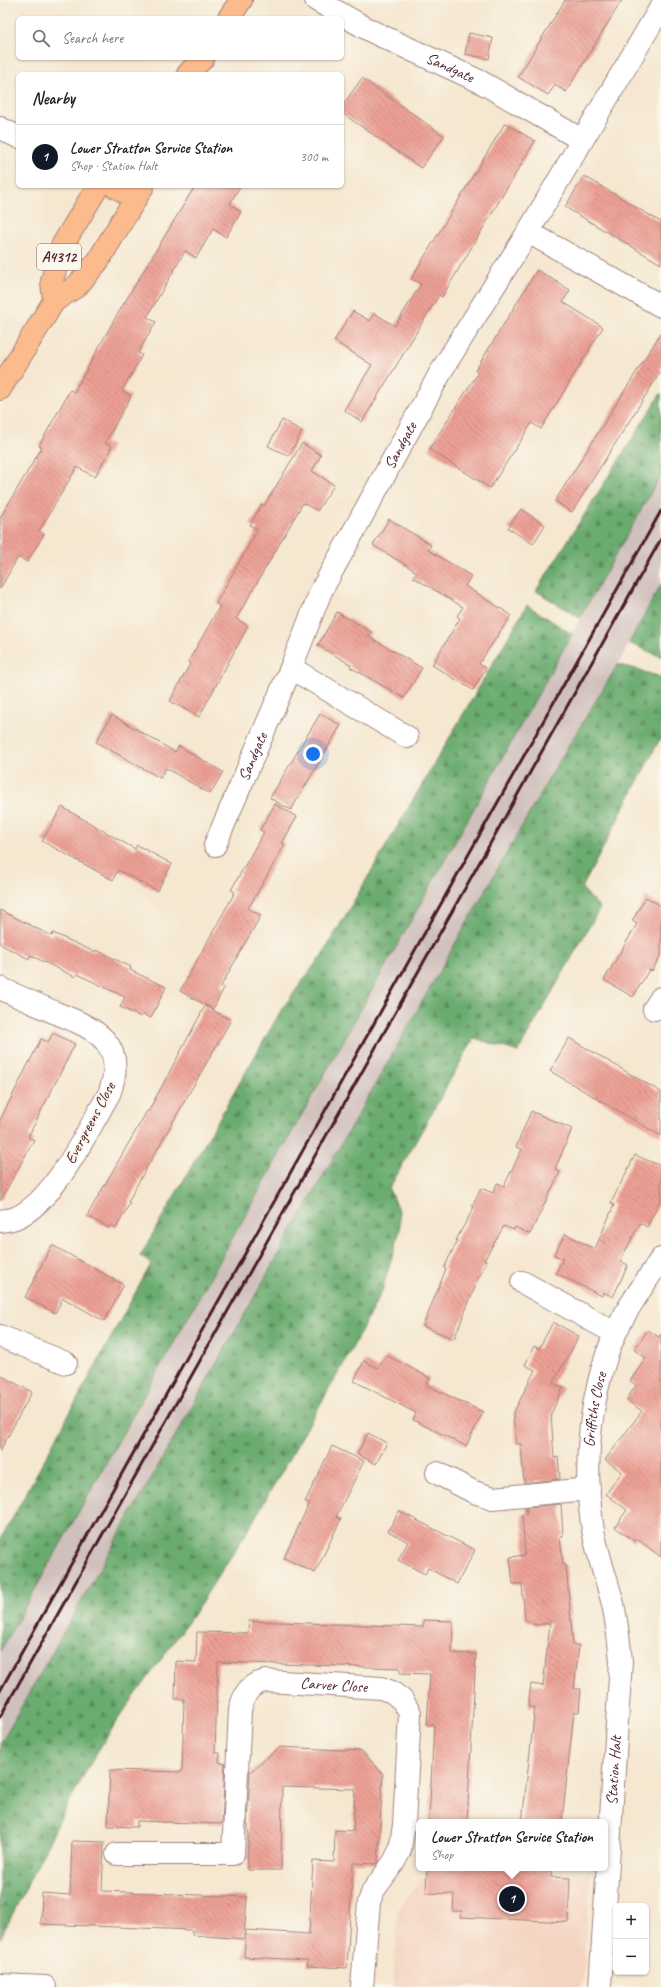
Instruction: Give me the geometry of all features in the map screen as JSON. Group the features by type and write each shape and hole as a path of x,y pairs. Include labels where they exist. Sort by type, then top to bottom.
{"main road":[{"path":"230,16 241,0"},
{"name":"A4312","path":"54,301 52,281 62,246 97,188"},
{"path":"123,188 140,192"},
{"name":"A4312","path":"0,389 54,301 77,286 98,260 140,192"}],"street":[{"name":"Sandgate","path":"316,0 373,32 480,82 582,140"},
{"name":"Sandgate","path":"215,845 291,668 321,591 443,368 528,232 582,140 658,20"},
{"path":"0,128 16,136"},
{"path":"528,232 661,306"},
{"path":"291,668 407,737"},
{"name":"Evergreens Close","path":"0,988 94,1030 109,1045 115,1066 113,1083 109,1094 65,1170 40,1200 31,1208 16,1218 0,1221"},
{"name":"Griffiths Close","path":"618,1626 592,1525 589,1489 589,1443 592,1415 606,1360 615,1333 655,1281 661,1259"},
{"path":"522,1282 615,1333"},
{"path":"0,1336 66,1363"},
{"path":"437,1473 474,1492 493,1498 589,1489"},
{"name":"Station Halt","path":"608,1868 621,1661 618,1626"},
{"name":"Carver Close","path":"117,1854 233,1854 240,1710 244,1696 248,1689 257,1682 266,1681 381,1688 392,1692 402,1700 410,1713 404,1825 400,1850 394,1862 373,1891 369,1902 362,1987"},
{"name":"Station Halt","path":"600,1987 608,1871"},
{"path":"0,1985 45,1987"}],"shaded area":[{"path":"661,475 661,584 618,664 555,768 0,1744 0,1652"},
{"path":"427,1871 591,1873 582,1987 393,1987 398,1909"}],"green space":[{"path":"661,393 661,475 580,618 536,591"},
{"path":"661,584 661,657 629,643"},
{"path":"527,605 572,634 0,1652 0,1541 151,1264 140,1256 282,1009 324,952"},
{"path":"618,664 661,677 661,737 582,888 600,908 518,1052 474,1038 389,1189 399,1212 400,1230 382,1291 347,1358 247,1532 191,1618 119,1718 96,1754 69,1802 0,1939 0,1744 555,768"}],"building":[{"path":"565,0 622,0 566,92 555,85 548,95 518,77"},
{"path":"469,33 493,38 489,59 465,54"},
{"path":"362,78 444,136 421,168 344,114 344,103"},
{"path":"505,123 535,141 442,297 439,295 362,422 344,410 372,365 334,341 353,311 370,321 374,313 395,326 421,284 411,279"},
{"path":"584,176 661,222 661,264 565,207"},
{"path":"194,188 239,188 230,204 241,212 226,237 213,229 196,258 185,251 147,317 156,322 138,353 142,355 122,391 131,396 105,443 112,446 95,477 77,467 39,531 44,534 27,562 18,557 0,589 0,518 42,447 39,446 70,390 74,392 114,320"},
{"path":"537,270 570,290 563,302 603,327 541,429 532,423 490,488 429,449 478,373 475,371"},
{"path":"661,333 661,371 572,512 555,501"},
{"path":"282,420 302,431 289,456 268,446"},
{"path":"302,443 321,455 312,471 334,485 317,511 303,503 236,619 248,626 199,717 170,701 190,664 188,662 220,606 216,603 258,529 250,525 262,504 264,506"},
{"path":"521,509 545,525 533,544 508,528"},
{"path":"389,519 431,545 428,550 471,576 465,586 511,615 479,664 486,668 473,690 432,665 460,618 457,616 463,607 413,577 417,572 373,545"},
{"path":"337,612 371,632 368,636 422,668 404,698 350,667 351,665 318,645"},
{"path":"320,714 341,725 291,810 270,798"},
{"path":"112,715 175,752 179,746 223,772 210,794 166,768 160,778 96,742"},
{"path":"275,804 297,817 282,843 285,844 248,909 261,915 221,986 224,988 213,1009 180,991 235,892 231,890 264,832 260,830"},
{"path":"62,807 135,849 137,845 172,864 157,891 118,870 113,880 42,841"},
{"path":"646,897 661,906 661,955 652,971 649,970 633,997 604,980 637,924 632,921"},
{"path":"0,910 52,936 53,933 95,952 96,950 131,967 130,970 166,987 151,1018 142,1014 141,1017 120,1007 125,997 77,974 75,977 30,955 29,959 0,944"},
{"path":"205,1006 231,1020 139,1181 128,1202 130,1203 116,1228 111,1225 109,1228 87,1216 147,1111 148,1112"},
{"path":"53,1033 75,1044 28,1137 34,1140 0,1201 0,1120 41,1039 48,1042"},
{"path":"569,1038 661,1092 661,1136 550,1071"},
{"path":"531,1111 572,1129 555,1169 560,1172 530,1234 515,1227 514,1230 504,1226 484,1260 487,1261 474,1287 454,1339 423,1326 446,1269 444,1268 457,1241 456,1240 474,1207 472,1206 481,1188 493,1193 497,1183 504,1186 522,1149 516,1147"},
{"path":"635,1155 661,1166 661,1199 647,1227 640,1223 620,1261 628,1265 613,1297 603,1292 602,1296 556,1273 563,1259 554,1255 565,1234 595,1249 614,1205 611,1203"},
{"path":"52,1245 124,1285 104,1321 63,1298 55,1313 25,1297"},
{"path":"553,1322 579,1336 553,1383 563,1388 551,1414 554,1458 558,1457 560,1479 524,1483 521,1444 516,1444 513,1414 535,1370 525,1365 534,1346 539,1349"},
{"path":"648,1330 659,1337 661,1334 661,1557 636,1538 634,1541 615,1527 627,1510 606,1494 622,1472 605,1460 642,1411 626,1400 636,1385 630,1381 646,1358 634,1350"},
{"path":"386,1355 430,1378 426,1385 483,1412 466,1446 413,1420 416,1413 354,1381 364,1361 378,1368"},
{"path":"0,1375 32,1392 0,1451"},
{"path":"368,1433 387,1443 376,1464 357,1454"},
{"path":"332,1446 364,1461 336,1517 341,1519 315,1573 284,1558 309,1504 305,1502"},
{"path":"561,1504 563,1536 560,1536 563,1565 566,1565 573,1645 579,1645 574,1689 581,1689 579,1712 574,1712 562,1819 522,1819 535,1707 528,1707 531,1684 543,1686 550,1623 535,1625 525,1619 522,1584 513,1584 510,1557 525,1555 522,1514 527,1514 526,1507"},
{"path":"399,1511 475,1550 457,1584 428,1568 425,1574 398,1560 408,1542 388,1531"},
{"path":"423,1620 453,1621 452,1653 476,1654 467,1819 429,1819 434,1725 427,1725 430,1674 400,1673 400,1668 218,1662 215,1753 220,1753 219,1762 225,1764 222,1824 137,1821 137,1827 108,1826 110,1770 182,1772 184,1699 175,1699 176,1661 196,1662 197,1632 248,1633 249,1621 423,1627"},
{"path":"280,1747 362,1751 383,1774 378,1862 377,1864 353,1863 347,1968 307,1966 308,1960 244,1957 246,1930 309,1934 313,1861 334,1862 335,1830 353,1831 355,1789 282,1787 281,1870 248,1870 247,1825 250,1772"},
{"path":"72,1841 104,1842 102,1891 247,1897 244,1939 192,1935 192,1930 41,1924 42,1893 70,1895"},
{"path":"427,1871 552,1871 551,1877 570,1878 568,1922 461,1917 462,1911 453,1911 454,1894 426,1893"}],"railway":[{"path":"0,1691 661,511"},
{"path":"0,1717 661,539"}],"place":[{"name":"Lower Stratton Service Station","path":"512,1899"}]}
